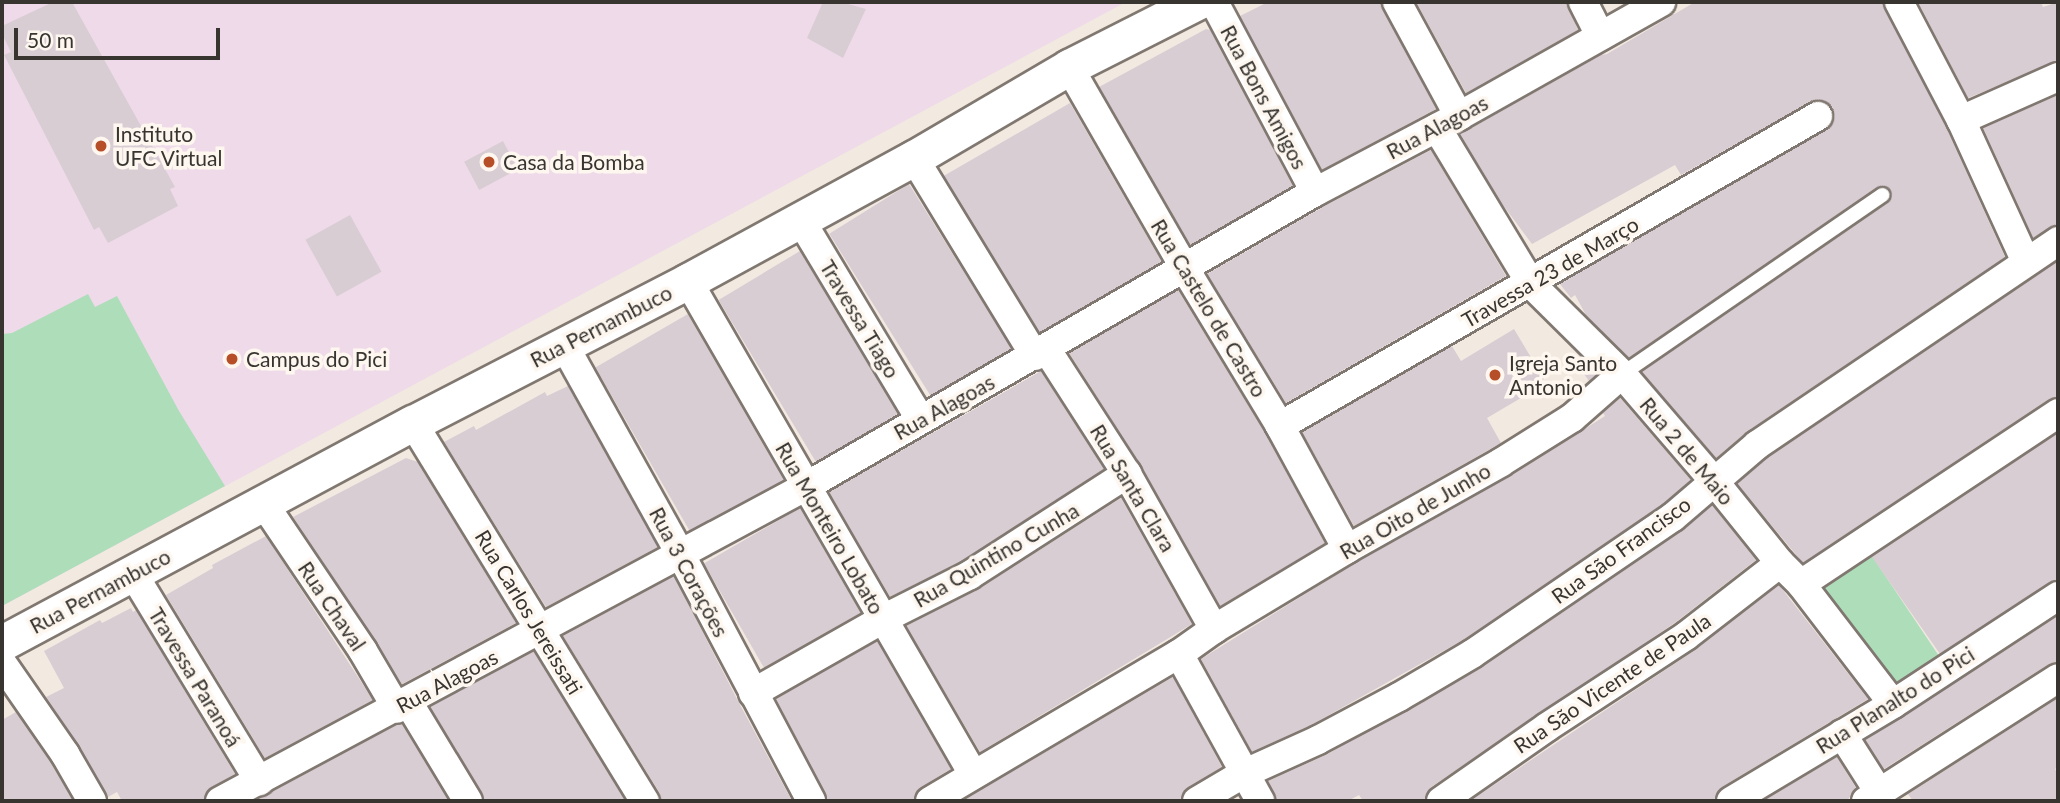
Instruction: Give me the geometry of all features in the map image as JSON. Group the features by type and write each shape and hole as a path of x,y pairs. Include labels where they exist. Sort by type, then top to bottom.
{"street":[{"name":"Rua Pernambuco","path":"2,643 414,423 688,281 914,158 1069,67 1197,2"},
{"name":"Rua Bons Amigos","path":"1214,2 1315,192"},
{"name":"Rua 2 de Maio","path":"1397,2 1448,122 1531,284 1622,374 1780,563 1801,583 1894,704"},
{"path":"1583,2 1600,36"},
{"name":"Rua Alagoas","path":"220,801 805,487 920,419 1041,353 1315,192 1448,122 1661,2"},
{"path":"1899,2 1961,120 2026,262"},
{"name":"Rua Castelo de Castro","path":"1069,67 1185,269 1280,426 1347,549"},
{"path":"1961,120 2058,77"},
{"name":"Travessa 23 de Março","path":"1280,426 1531,284 1818,116"},
{"name":"Rua Santa Clara","path":"914,158 1041,353 1127,474 1214,629"},
{"name":"Travessa Tiago","path":"800,219 920,419"},
{"name":"Rua São Francisco","path":"1197,801 1243,774 1318,740 1472,654 1673,517 1757,445 2058,240"},
{"name":"Rua Monteiro Lobato","path":"688,281 973,774"},
{"name":"Rua 3 Corações","path":"564,345 681,555 811,801"},
{"name":"Rua Oito de Junho","path":"930,801 1179,654 1214,629 1347,549 1500,463 1572,418 1622,374"},
{"path":"1801,583 2058,413"},
{"name":"Rua Carlos Jereissati","path":"414,423 645,801"},
{"name":"Rua Quintino Cunha","path":"753,694 883,619 970,575 1127,474"},
{"name":"Rua Chaval","path":"264,504 468,801"},
{"name":"Rua São Vicente de Paula","path":"1441,801 1547,727 1686,636 1780,563"},
{"name":"Travessa Paranoá","path":"132,572 259,781"},
{"name":"Rua Planalto do Pici","path":"1731,801 2054,609"},
{"path":"1179,654 1260,801"},
{"path":"2,663 65,754 92,801"},
{"path":"1842,734 1872,797 2058,678"}],"lane":[{"name":"Rua Oito de Junho","path":"1622,374 1882,195"}],"shaded area":[{"name":"Campus do Pici","path":"2,2 1126,2 2,606"}],"green space":[{"path":"88,294 95,307 117,296 179,411 225,486 2,606 2,334 12,333"},
{"path":"1868,550 1939,656 1902,682 1891,682 1820,590 1821,584"}],"building":[{"name":"Instituto UFC Virtual","path":"53,2 72,2 175,187 170,189 178,206 108,243 99,227 94,230 4,55 11,52 2,34 2,26"},
{"path":"823,2 841,2 866,9 843,58 807,38"},
{"path":"1268,2 1380,2 1436,109 1322,170 1240,16"},
{"path":"1416,2 1566,2 1578,30 1466,93"},
{"path":"1695,2 1882,2 1946,127 2005,257 1748,431 1716,458 1642,372 1887,203 1892,195 1889,189 1877,187 1629,358 1586,315 1575,295 1571,298 1560,284 1826,130 1835,117 1832,107 1819,99 1810,102 1681,175 1675,165 1532,244 1500,201 1460,134 1607,54"},
{"path":"1918,2 2041,2 2043,7 2058,2 2058,61 1968,98"},
{"path":"1206,29 1210,30 1293,186 1190,245 1099,87"},
{"path":"2058,95 2058,225 2033,238 1983,128"},
{"path":"1070,103 1162,262 1036,335 944,176"},
{"name":"Casa da Bomba","path":"503,141 518,169 479,190 464,162"},
{"path":"1431,150 1506,276 1286,403 1207,274 1323,207"},
{"path":"909,184 1012,349 932,398 829,234"},
{"path":"350,215 382,272 337,297 305,240"},
{"path":"800,251 898,414 816,463 719,300"},
{"path":"2058,261 2058,397 2049,399 1803,563 1737,484 1767,458"},
{"path":"1178,290 1266,434 1325,543 1220,606 1141,466 1069,353"},
{"path":"688,314 784,480 691,534 595,368"},
{"path":"1514,329 1544,379 1536,384 1538,388 1487,418 1501,443 1354,526 1302,432 1452,346 1461,361"},
{"path":"1580,356 1598,373 1589,381 1574,360"},
{"path":"1041,371 1104,469 962,561 890,597 829,492"},
{"path":"568,386 658,547 546,607 444,442 474,426 476,430 545,392 547,396"},
{"path":"1620,398 1691,480 1663,504 1463,640 1311,725 1252,752 1201,659 1355,563 1509,477 1605,416 1603,413"},
{"path":"2058,433 2058,580 2049,582 1940,654 1872,557"},
{"path":"406,458 418,462 516,623 402,684 293,517"},
{"path":"1121,498 1192,624 980,752 906,626 979,589"},
{"path":"1712,505 1756,560 1676,622 1431,787 1425,801 1363,801 1359,795 1348,801 1277,801 1268,781 1326,755 1481,668 1682,531"},
{"path":"800,508 860,613 764,668 704,564"},
{"path":"266,536 373,700 265,758 166,595 213,568 212,565"},
{"path":"674,576 792,801 662,801 563,636"},
{"path":"1779,585 1868,699 1722,787 1714,801 1470,801 1695,650"},
{"path":"131,608 133,612 136,610 235,774 212,787 203,801 122,801 117,792 108,797 79,746 46,697 64,688 44,651 100,620 102,623"},
{"path":"2058,616 2058,662 2049,664 1884,769 1865,740"},
{"path":"877,641 951,769 921,787 913,801 828,801 776,699"},
{"path":"534,651 626,801 485,801 430,707"},
{"path":"1173,677 1222,767 1188,787 1180,801 962,801"},
{"path":"2058,698 2058,767 2055,769 2058,774 2058,801 1913,801 1908,794"},
{"path":"16,712 73,801 2,801 2,720"},
{"path":"402,724 449,801 255,801 396,725"},
{"path":"1837,757 1856,788 1847,801 1763,801"}],"place":[{"name":"Instituto UFC Virtual","path":"101,146"},
{"name":"Casa da Bomba","path":"489,162"},
{"name":"Campus do Pici","path":"232,359"},
{"name":"Igreja Santo Antonio","path":"1495,375"}]}
